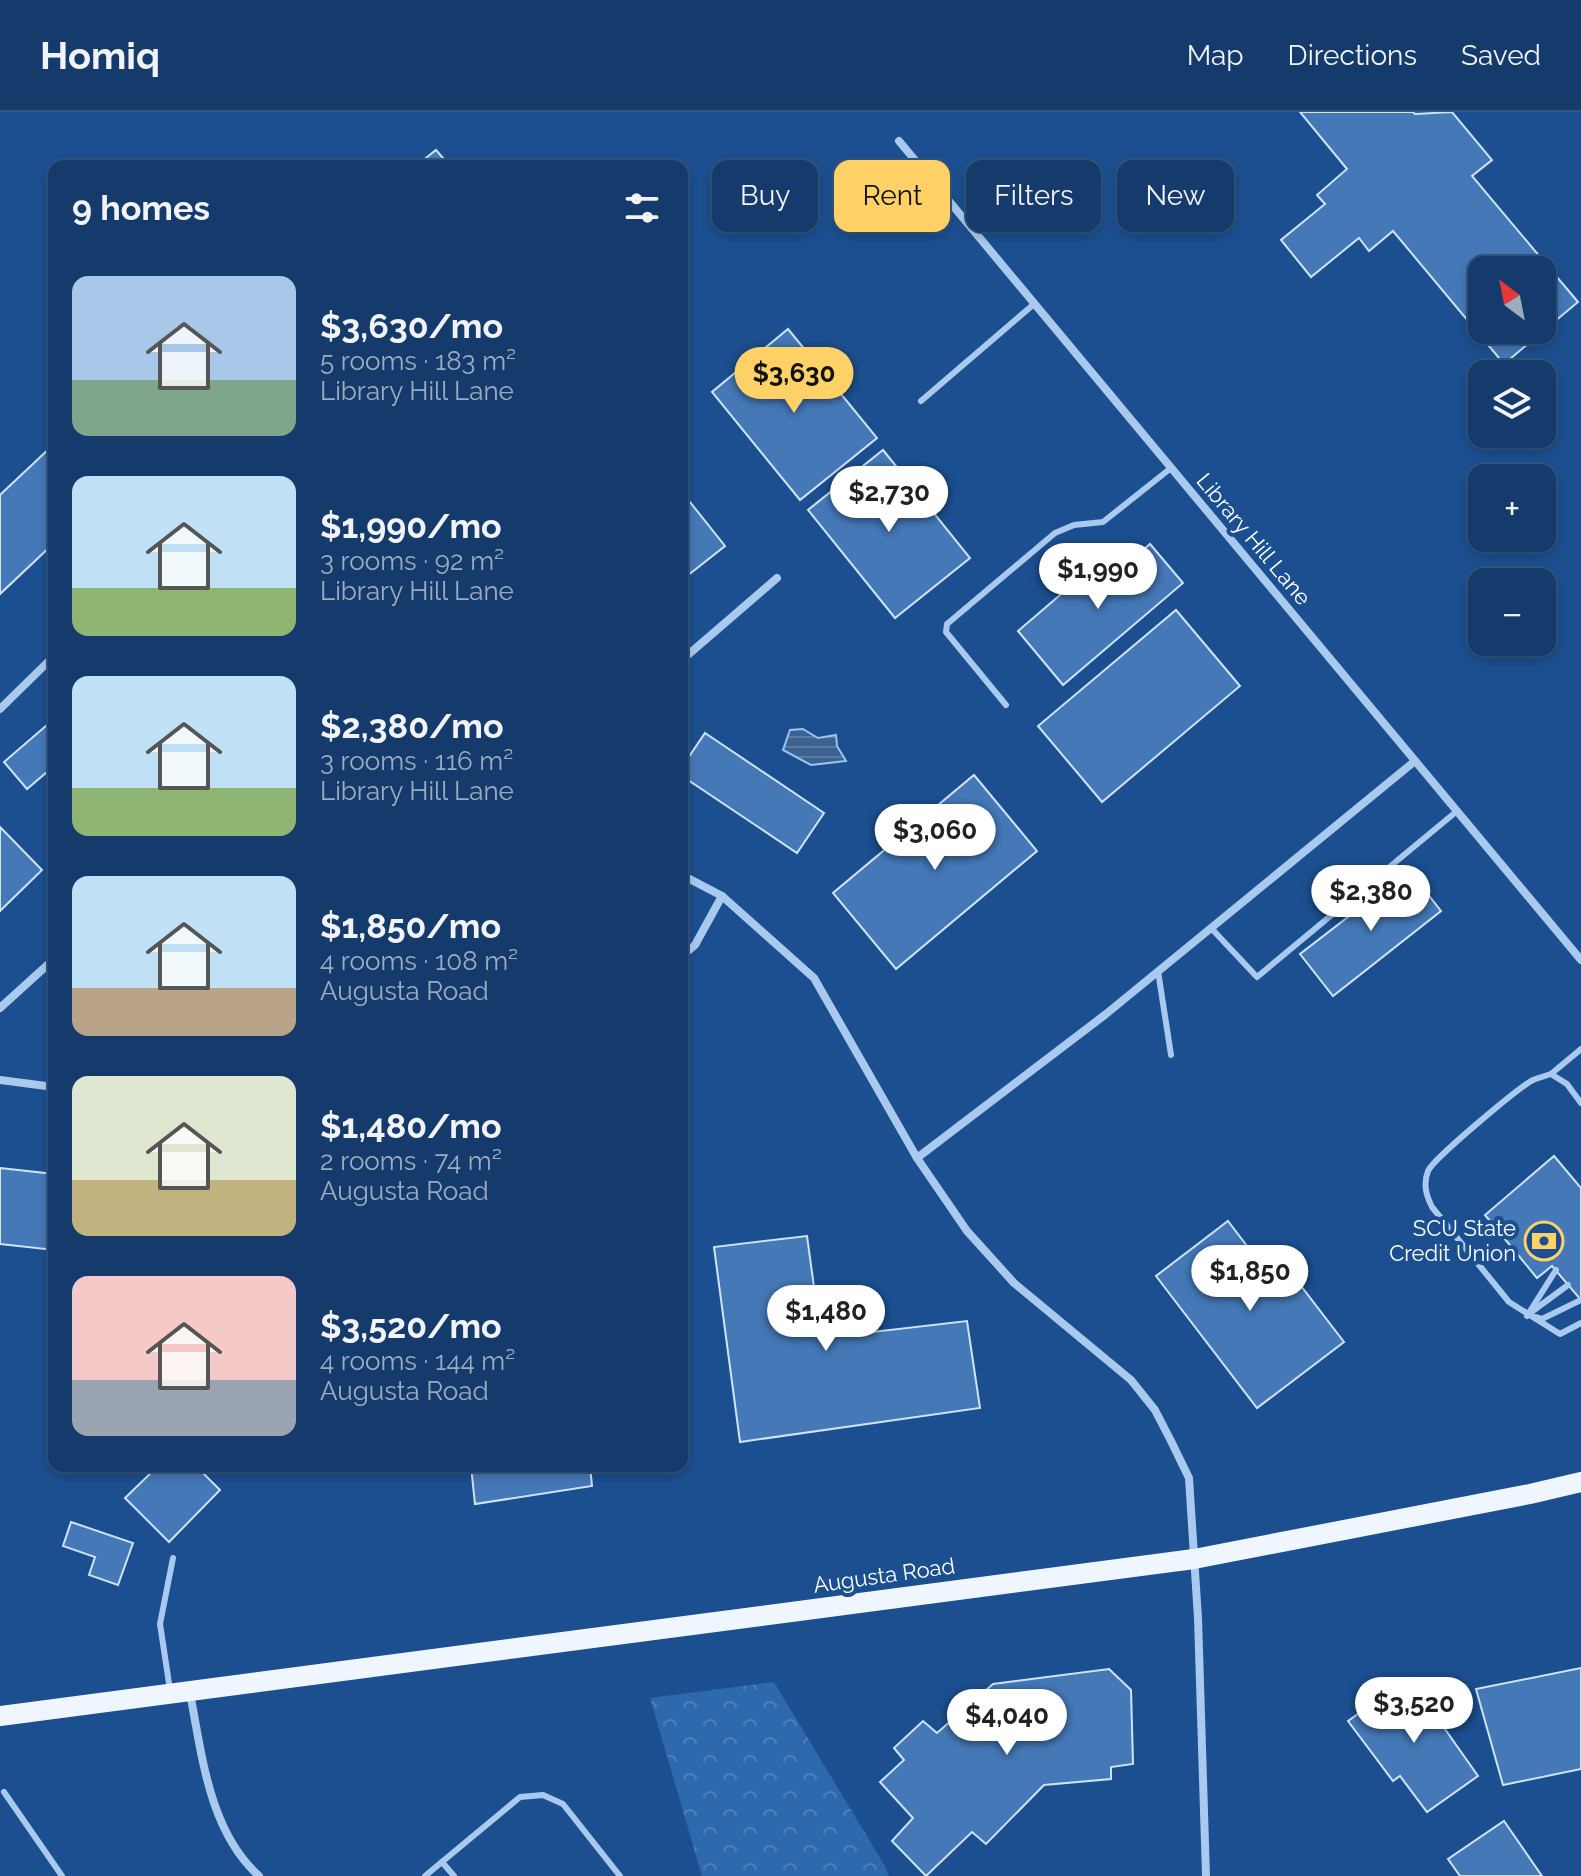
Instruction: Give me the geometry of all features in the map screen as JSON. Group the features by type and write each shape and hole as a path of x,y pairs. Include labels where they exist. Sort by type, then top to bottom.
{"main road":[{"name":"Augusta Road","path":"0,1716 1194,1559 1581,1482"}],"street":[{"name":"Library Hill Lane","path":"899,141 1581,960"},
{"path":"688,655 777,578"},
{"path":"0,709 48,662"},
{"path":"917,1158 1030,1074 1415,761"},
{"path":"688,878 722,896 814,978 917,1158 967,1231 1014,1283 1131,1380 1155,1410 1189,1478 1198,1618 1206,1876"},
{"path":"688,951 695,945 722,896"},
{"path":"0,1008 48,964"},
{"path":"0,1080 48,1086"},
{"path":"180,1693 220,1820 235,1847 259,1876"}],"lane":[{"path":"921,401 1034,304"},
{"path":"1006,705 946,632 947,624 1055,533 1074,525 1103,522 1171,468"},
{"path":"1211,928 1257,977 1457,811"},
{"path":"1158,971 1171,1055"},
{"path":"1581,1049 1551,1074 1532,1081 1447,1150 1430,1166 1426,1178 1426,1194 1432,1207 1509,1302 1560,1334 1581,1323"},
{"path":"1551,1074 1567,1084 1581,1103"},
{"path":"1527,1316 1556,1270"},
{"path":"1527,1316 1568,1285"},
{"path":"1527,1316 1542,1319 1581,1300"},
{"path":"173,1558 160,1624 180,1693"},
{"path":"4,1792 62,1876"},
{"path":"425,1876 520,1797 543,1795 563,1804 620,1876"},
{"path":"442,1862 454,1876"}],"green space":[{"path":"774,1682 889,1876 702,1876 650,1698"}],"shaded area":[{"path":"803,729 818,738 836,735 837,746 846,761 811,765 783,750 790,730"}],"building":[{"path":"1300,112 1452,112 1492,160 1472,176 1539,256 1468,256 1468,321 1393,231 1369,251 1359,238 1311,277 1281,240 1325,204 1317,195 1347,169"},
{"path":"436,150 445,160 424,160"},
{"path":"1556,276 1578,302 1556,320"},
{"path":"788,329 877,438 800,500 712,392"},
{"path":"1487,344 1528,344 1509,360 1501,360"},
{"path":"48,450 48,549 0,594 0,495"},
{"path":"883,450 970,558 895,618 808,510"},
{"path":"688,500 725,546 688,575"},
{"path":"1150,544 1183,583 1063,685 1018,631 1109,553 1122,568"},
{"path":"1176,610 1240,686 1102,802 1038,726"},
{"path":"48,724 48,771 27,789 4,762"},
{"path":"705,733 824,813 797,853 688,780 688,758"},
{"path":"974,775 1037,851 896,969 833,893"},
{"path":"0,827 42,870 0,911"},
{"path":"1409,870 1441,911 1333,996 1300,954"},
{"name":"SCU State Credit Union","path":"1554,1156 1581,1188 1581,1300 1552,1266 1537,1278 1485,1215"},
{"path":"0,1168 48,1173 48,1249 0,1244"},
{"path":"1228,1221 1260,1263 1275,1252 1344,1342 1257,1408 1156,1276"},
{"path":"807,1236 821,1338 967,1321 980,1408 740,1442 714,1247"},
{"path":"152,1472 202,1472 220,1490 169,1542 125,1498"},
{"path":"472,1472 591,1472 592,1486 475,1504"},
{"path":"71,1522 133,1543 118,1585 89,1575 95,1557 63,1546"},
{"path":"1581,1668 1581,1769 1503,1785 1476,1689"},
{"path":"1109,1669 1131,1690 1133,1764 1111,1767 1111,1779 1044,1785 986,1844 972,1832 926,1876 892,1841 913,1818 880,1782 904,1760 894,1748 923,1721 937,1733 993,1684"},
{"path":"1409,1678 1478,1776 1427,1812 1400,1776 1393,1781 1348,1721"},
{"path":"1504,1821 1542,1876 1460,1876 1448,1859"}],"place":[{"name":"SCU State Credit Union","path":"1544,1241"}]}
